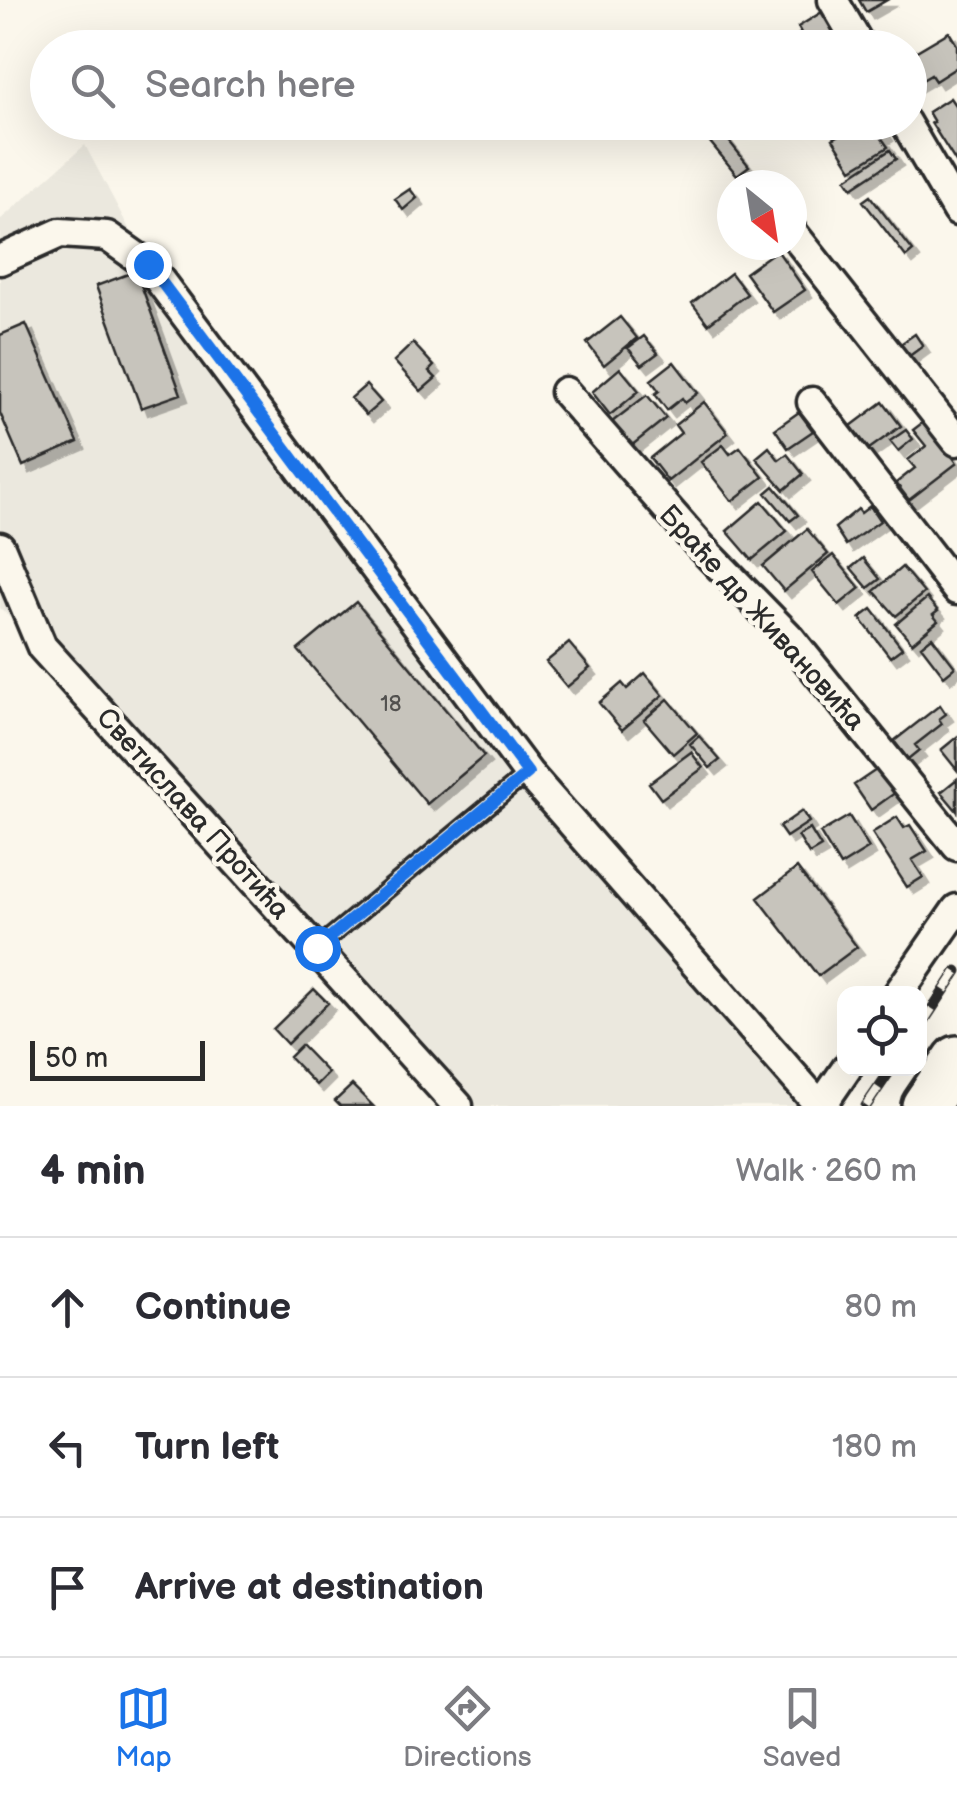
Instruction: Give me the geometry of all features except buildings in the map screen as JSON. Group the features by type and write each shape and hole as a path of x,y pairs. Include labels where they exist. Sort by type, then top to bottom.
{"main road":[{"path":"925,1106 957,1060"}],"street":[{"path":"833,0 850,30"},
{"path":"916,140 957,211"},
{"path":"0,260 60,232 107,236 148,264 528,773 821,1106 841,1076"},
{"path":"807,251 957,442"},
{"name":"Браће др Живановића","path":"565,392 700,546 790,638 957,846"},
{"path":"812,402 957,590"},
{"name":"Светислава Протића","path":"0,547 42,647 458,1106"},
{"path":"904,986 957,909"}],"lane":[{"path":"317,948 528,773"}],"shaded area":[{"path":"85,145 148,265 528,773 820,1106 458,1106 42,647 0,608 0,220"}],"railway":[{"path":"927,1016 957,971"},
{"path":"866,1106 887,1076"}],"route":[{"path":"148,264 528,773 317,948"}]}
